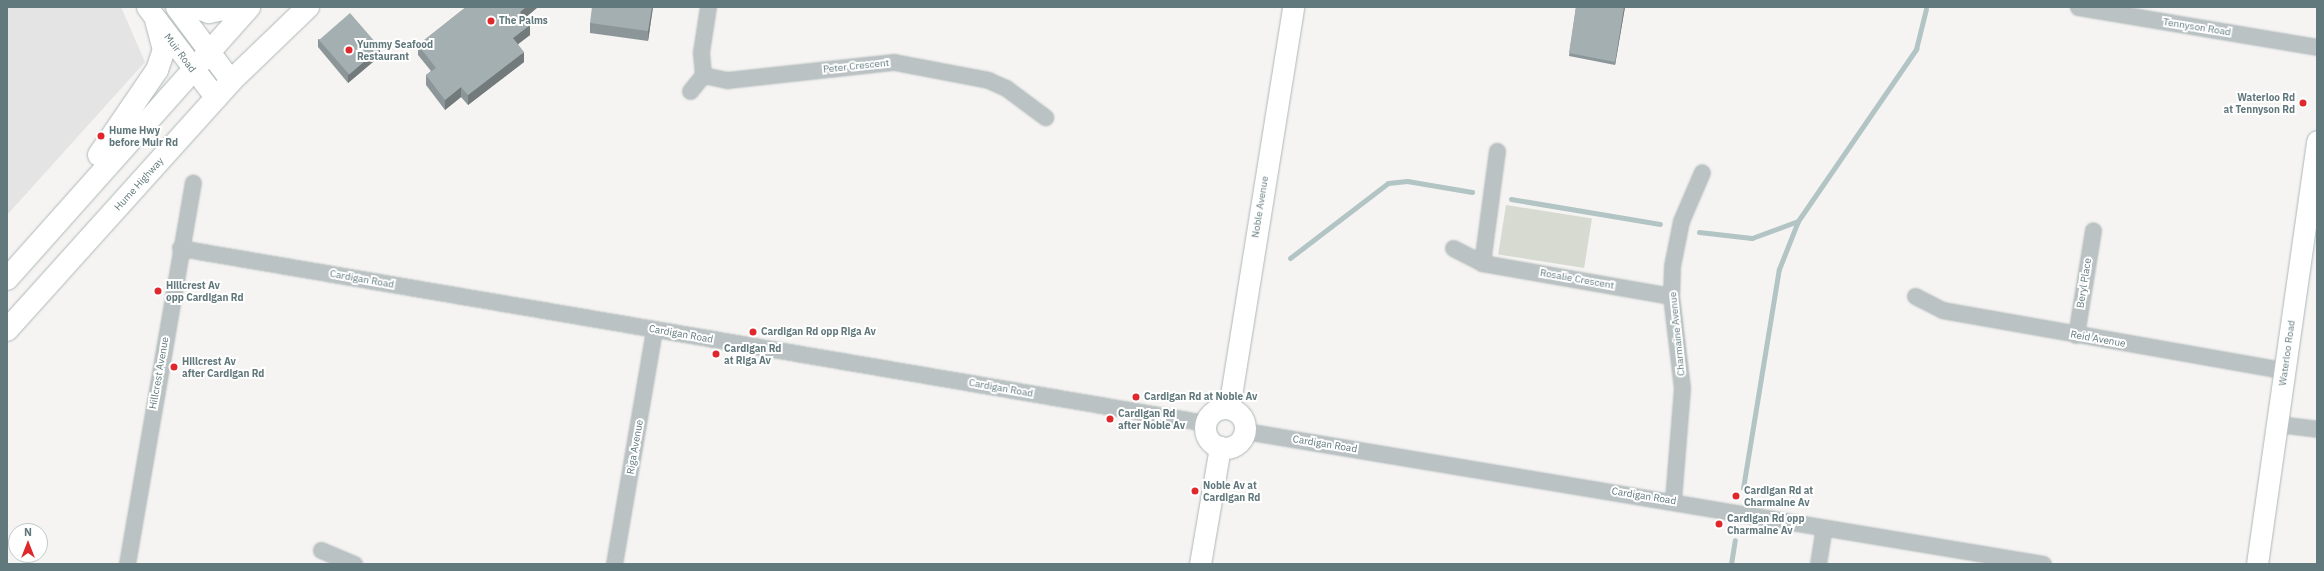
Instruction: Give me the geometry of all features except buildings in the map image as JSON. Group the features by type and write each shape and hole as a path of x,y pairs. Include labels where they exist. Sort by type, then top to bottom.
{"highway":[{"path":"195,7 209,12 235,7"},
{"path":"7,278 192,69 249,7"},
{"name":"Hume Highway","path":"7,330 231,81 308,7"},
{"path":"57,223 157,70 164,50 152,14"}],"street":[{"path":"176,7 231,81"},
{"path":"690,91 703,75 700,52 708,7"},
{"name":"Noble Avenue","path":"1229,408 1293,7"},
{"name":"Tennyson Road","path":"2078,7 2317,47"},
{"name":"Muir Road","path":"152,14 192,69 216,98"},
{"name":"Peter Crescent","path":"703,75 727,80 894,62 988,80 1006,88 1045,117"},
{"name":"Waterloo Road","path":"2257,564 2278,424 2284,370 2313,192 2317,142"},
{"path":"1482,263 1498,151"},
{"name":"Charmaine Avenue","path":"1673,500 1682,388 1671,296 1672,266 1681,221 1702,172"},
{"name":"Hillcrest Avenue","path":"127,564 180,248 193,183"},
{"name":"Beryl Place","path":"2076,335 2093,230"},
{"name":"Cardigan Road","path":"180,248 1206,423"},
{"name":"Rosalie Crescent","path":"1453,248 1482,263 1671,296"},
{"name":"Reid Avenue","path":"1915,296 1942,310 2076,335 2284,370"},
{"name":"Riga Avenue","path":"614,564 654,329"},
{"path":"1229,408 1242,416 1246,431 1236,445 1220,447 1208,438 1206,423 1214,411 1229,408"},
{"path":"2278,424 2317,429"},
{"name":"Cardigan Road","path":"1246,431 1673,500 1824,528 2043,564"},
{"path":"1200,564 1220,447"},
{"path":"1818,564 1824,528"},
{"path":"321,550 354,564"}],"shaded area":[{"path":"7,7 121,7 145,62 7,215"},
{"path":"1506,205 1592,219 1584,268 1498,254"}],"waterway":[{"path":"1743,488 1779,269 1798,221 1916,49 1926,9"},
{"path":"1290,258 1388,183 1407,181 1472,192"},
{"path":"1511,199 1660,224"},
{"path":"1699,232 1752,238 1798,221"},
{"path":"1731,564 1735,540"}],"place":[{"name":"The Palms","path":"491,21"},
{"name":"Yummy Seafood Restaurant","path":"349,50"},
{"name":"Waterloo Rd at Tennyson Rd","path":"2303,103"},
{"name":"Hume Hwy before Muir Rd","path":"101,136"},
{"name":"Hillcrest Av opp Cardigan Rd","path":"158,291"},
{"name":"Cardigan Rd opp Riga Av","path":"753,332"},
{"name":"Cardigan Rd at Riga Av","path":"716,354"},
{"name":"Hillcrest Av after Cardigan Rd","path":"174,367"},
{"name":"Cardigan Rd at Noble Av","path":"1136,397"},
{"name":"Cardigan Rd after Noble Av","path":"1110,419"},
{"name":"Noble Av at Cardigan Rd","path":"1195,491"},
{"name":"Cardigan Rd at Charmaine Av","path":"1736,496"},
{"name":"Cardigan Rd opp Charmaine Av","path":"1719,524"}]}
